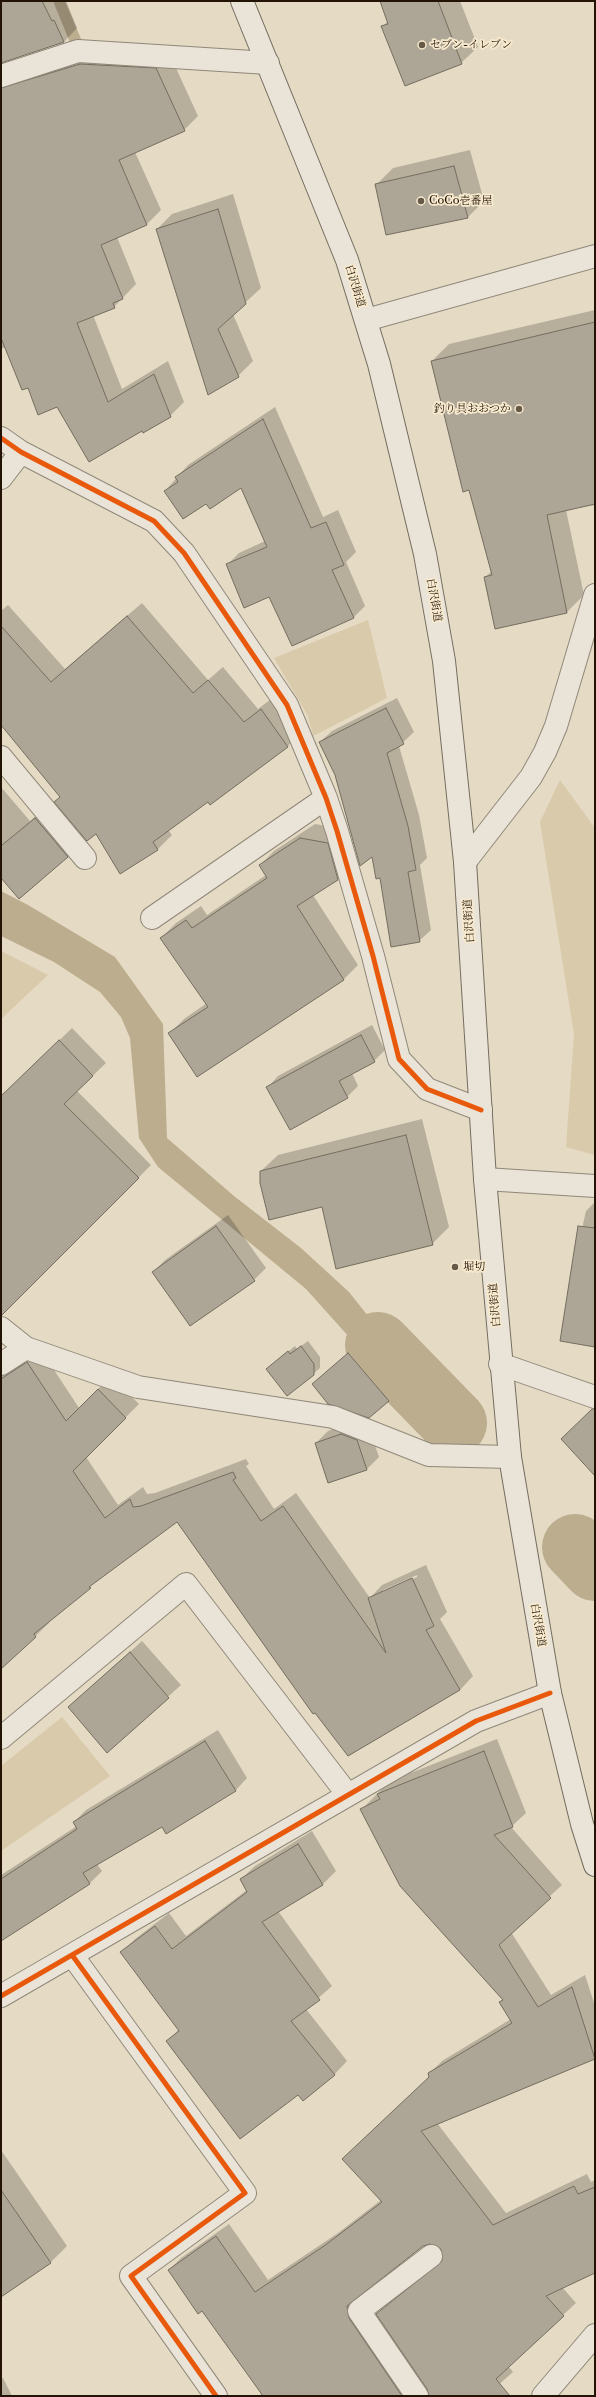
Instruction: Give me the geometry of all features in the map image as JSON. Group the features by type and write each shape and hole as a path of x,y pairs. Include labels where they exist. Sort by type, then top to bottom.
{"street":[{"name":"白沢街道","path":"242,1 344,253 366,320 403,456 426,554 444,661 465,862 485,1180 500,1364 510,1456 550,1693 588,1827 595,1865"},
{"path":"1,76 78,51 268,63"},
{"path":"366,320 595,256"},
{"path":"1,438 21,452 154,521 184,553 287,705 326,798 373,956 399,1059 427,1089 481,1110"},
{"path":"1,478 21,452"},
{"path":"465,862 531,777 545,752 556,726 595,596"},
{"path":"1,757 85,858"},
{"path":"152,918 326,798"},
{"path":"485,1180 595,1186"},
{"path":"1,1328 26,1348 138,1387 333,1417 429,1456 510,1456"},
{"path":"1,1364 26,1348"},
{"path":"500,1364 595,1397"},
{"path":"1,1738 186,1584 348,1795"},
{"path":"1,1996 476,1721 550,1693"},
{"path":"72,1955 245,2193 131,2276 216,2396"},
{"path":"417,2396 359,2311 431,2256"},
{"path":"543,2396 595,2335"}],"shaded area":[{"path":"53,1 65,1 84,46 71,45"},
{"path":"368,620 387,698 313,736 308,716 274,658"},
{"path":"560,780 595,828 595,1155 566,1147 574,1034 540,822"},
{"path":"1,891 28,905 115,957 163,1024 167,1138 234,1196 301,1248 349,1292 376,1326 446,1390 437,1435 306,1289 158,1167 139,1138 130,1038 121,1017 100,992 54,962 1,936"},
{"path":"1,951 48,975 1,1019"},
{"path":"62,1717 110,1776 1,1851 1,1766"}],"building":[{"path":"1,1 42,1 52,21 54,20 64,42 1,63"},
{"name":"セブン-イレブン","path":"380,1 438,1 462,64 405,86 381,26 388,24"},
{"path":"80,64 156,68 185,131 119,160 147,225 101,245 123,299 113,303 115,308 77,323 108,402 154,374 171,417 143,433 142,431 89,462 57,407 38,415 28,388 22,390 1,338 1,88"},
{"name":"CoCo壱番屋","path":"454,166 468,218 386,235 375,184"},
{"path":"218,209 246,304 218,329 239,377 208,395 156,229"},
{"name":"釣り具おおつか","path":"595,322 595,504 547,515 567,613 495,629 484,577 492,575 469,490 463,492 431,361"},
{"path":"263,419 311,528 326,522 344,565 332,570 354,618 292,646 269,597 244,608 226,564 267,547 241,488 210,509 206,504 183,519 164,491 178,482 175,477"},
{"path":"127,616 193,693 208,680 244,722 261,709 288,747 210,805 208,802 153,842 158,850 120,874 96,834 87,841 54,802 60,797 1,725 1,626 51,682"},
{"path":"386,708 404,744 387,753 408,826 416,870 408,872 420,942 391,947 380,878 376,879 372,857 360,866 335,775 319,742"},
{"path":"35,818 68,857 19,899 1,878 1,846"},
{"path":"300,838 328,843 338,880 297,906 344,980 197,1077 168,1033 208,1007 160,938 186,920 192,928 267,878 259,865"},
{"path":"361,1035 375,1062 339,1081 348,1098 290,1130 266,1087"},
{"path":"59,1040 93,1076 64,1104 139,1178 1,1316 1,1096"},
{"path":"406,1135 433,1245 336,1269 322,1207 269,1220 260,1183 260,1171"},
{"path":"216,1226 255,1281 190,1326 152,1272"},
{"path":"578,1226 595,1228 595,1347 560,1341"},
{"path":"301,1346 314,1364 314,1375 287,1396 266,1369 288,1351 290,1354"},
{"path":"348,1353 389,1401 369,1418 328,1404 312,1384"},
{"path":"27,1362 66,1421 98,1389 126,1418 73,1471 105,1518 130,1499 133,1507 141,1506 233,1472 236,1478 233,1480 261,1521 283,1506 386,1653 368,1598 412,1578 434,1626 426,1630 460,1690 348,1756 315,1713 313,1714 177,1522 89,1587 91,1588 34,1634 36,1637 1,1669 1,1379"},
{"path":"592,1409 595,1409 595,1476 561,1439"},
{"path":"341,1434 357,1440 367,1470 328,1483 315,1443"},
{"path":"130,1652 169,1698 107,1753 68,1707"},
{"path":"205,1741 236,1791 166,1834 162,1827 83,1873 90,1884 1,1941 1,1879 77,1829 73,1822"},
{"path":"484,1751 513,1827 494,1835 551,1898 499,1945 538,2007 572,1987 595,2059 421,2131 493,2225 574,2186 578,2194 595,2187 595,2273 546,2296 564,2316 496,2379 510,2396 429,2396 427,2389 376,2314 442,2261 441,2249 430,2244 423,2246 347,2306 349,2318 402,2396 263,2396 202,2311 198,2314 168,2270 216,2236 255,2292 324,2246 382,2202 342,2159 429,2077 428,2073 512,2023 499,2002 503,2000 400,1886 360,1809 380,1799 377,1794"},
{"path":"298,1844 323,1885 262,1922 320,2000 291,2021 335,2075 303,2101 298,2095 240,2139 166,2041 179,2031 120,1952 155,1926 172,1949 247,1892 240,1879"},
{"path":"1,2190 51,2263 1,2297"}],"waterway":[{"path":"378,1345 454,1423"},
{"path":"575,1547 595,1568"}],"cycle path":[{"path":"1,438 21,452 154,521 184,553 287,705 326,798 337,831 373,956 399,1059 427,1089 481,1110"},
{"path":"1,1996 476,1721 550,1693"},
{"path":"72,1955 245,2193 131,2276 216,2396"}],"place":[{"name":"セブン-イレブン","path":"422,45"},
{"name":"CoCo壱番屋","path":"421,201"},
{"name":"釣り具おおつか","path":"519,409"},
{"name":"堀切","path":"455,1267"}]}
